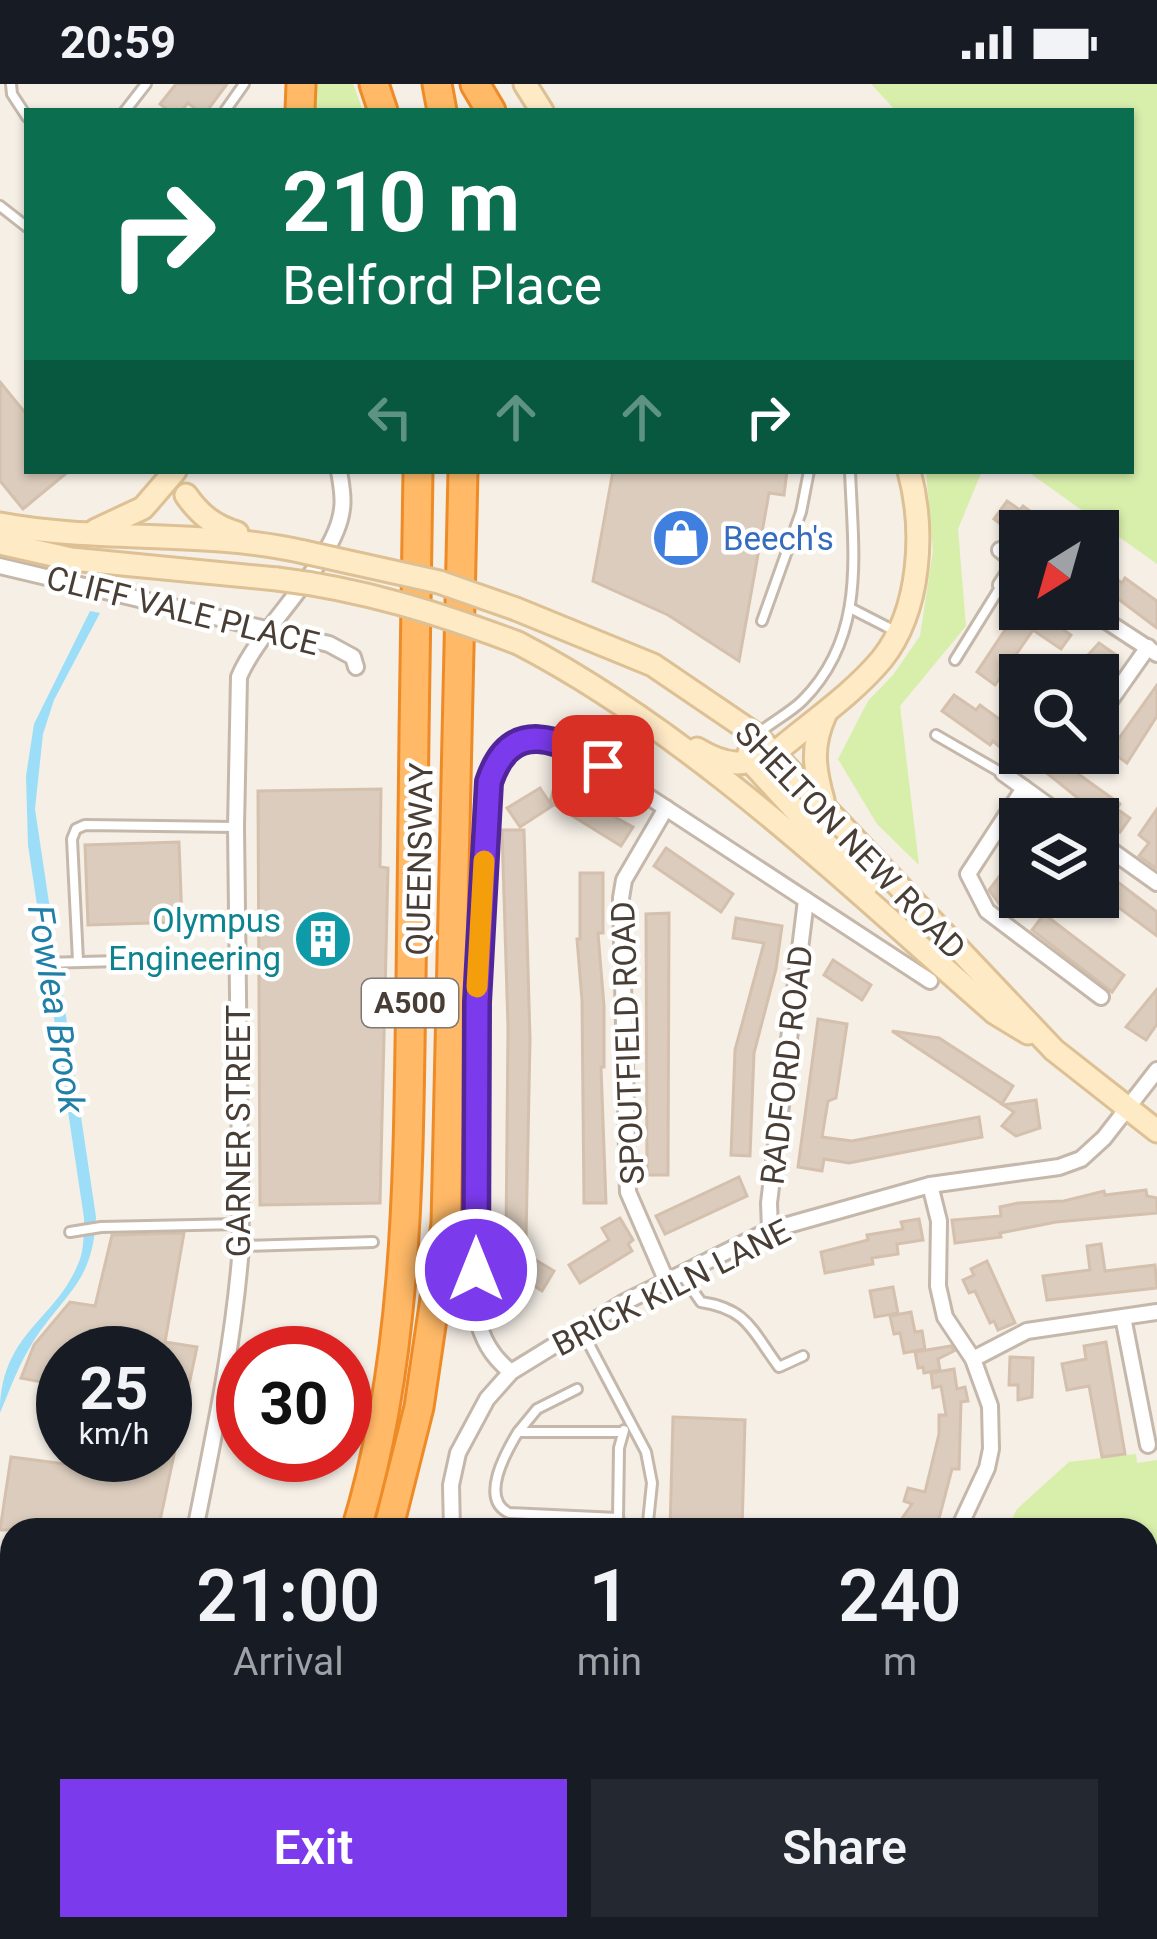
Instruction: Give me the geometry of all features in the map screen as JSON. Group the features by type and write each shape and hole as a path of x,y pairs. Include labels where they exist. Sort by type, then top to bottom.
{"highway":[{"name":"QUEENSWAY","path":"359,1518 393,1353 409,1151 418,474"},
{"name":"QUEENSWAY","path":"391,1518 432,1339 446,1225 463,474"},
{"path":"406,1518 424,1425 432,1339"},
{"path":"345,1518 393,1353"}],"main road":[{"path":"85,535 143,508 172,474"},
{"path":"175,567 188,474"},
{"path":"635,711 716,760 740,766 776,752 881,660 898,633 910,604 916,561 916,497 910,474"},
{"path":"186,495 217,527 271,544"},
{"name":"SHELTON NEW ROAD","path":"0,524 85,535 271,544 439,582 653,664 776,752 1054,1049 1157,1131"},
{"name":"SHELTON NEW ROAD","path":"0,543 71,559 367,592 435,611 518,644 635,711 995,1013 1054,1049"},
{"path":"825,806 814,768 814,738 827,708"},
{"path":"756,735 749,751 751,762 914,942"}],"street":[{"name":"GARNER STREET","path":"197,1518 226,1372 241,1246 239,677 338,525 343,507 339,474"},
{"name":"CLIFF VALE PLACE","path":"0,566 272,628 346,652 356,668"},
{"path":"1119,629 1152,651 1119,692"},
{"path":"511,1372 488,1348 476,1314 477,1002 489,782 494,768 515,746 549,738 571,746 930,981"},
{"path":"1004,774 1038,798"},
{"path":"968,874 1024,788"},
{"name":"SPOUTFIELD ROAD","path":"666,808 624,880 621,898 628,1192 675,1279"},
{"path":"1119,856 1157,883"},
{"path":"950,871 968,874"},
{"path":"968,874 987,910 1101,998"},
{"name":"RADFORD ROAD","path":"770,1230 769,1203 806,900"},
{"name":"BRICK KILN LANE","path":"452,1518 451,1485 458,1453 488,1399 511,1372 581,1329 770,1230 929,1185 1059,1167 1081,1159 1157,1070"},
{"path":"929,1185 939,1221 938,1286 945,1317 973,1359 990,1406 988,1468 964,1518"},
{"path":"973,1359 1027,1331 1157,1312"},
{"path":"1123,1317 1151,1427 1148,1445"}],"lane":[{"path":"11,84 24,112"},
{"path":"127,108 146,84"},
{"path":"0,206 24,225"},
{"path":"762,621 801,512 808,474"},
{"path":"756,735 800,703 829,668 852,610 850,474"},
{"path":"955,660 999,588"},
{"path":"852,610 898,633"},
{"path":"936,735 999,771"},
{"path":"77,961 71,839 76,829 85,825 236,827"},
{"path":"44,963 238,958"},
{"path":"76,1230 240,1224"},
{"path":"241,1246 374,1242"},
{"path":"675,1279 700,1302 730,1306 779,1367 803,1356"},
{"path":"581,1329 651,1469 648,1518"},
{"path":"577,1389 537,1408 518,1432 496,1483 500,1509 618,1518 622,1432 629,1422"},
{"path":"518,1432 622,1432"}],"green space":[{"path":"315,84 353,84 362,108 315,108"},
{"path":"871,84 1157,84 1157,564 1119,537 1119,510 1082,510 1031,474 1134,474 1134,108 893,108"},
{"path":"926,474 981,474 958,529 966,626 900,706 919,865 877,824 838,759 868,701 920,636 933,551"},
{"path":"1136,1454 1137,1463 1157,1460 1157,1518 1012,1518 1069,1462"}],"water":[{"name":"Fowlea Brook","path":"90,611 100,613 54,700 43,734 35,809 96,1217 94,1240 75,1286 44,1326 36,1326 36,1338 0,1413 10,1362 20,1344 71,1278 83,1247 84,1218 28,845 26,776 34,724"}],"building":[{"path":"176,84 227,84 209,108 160,104"},
{"path":"0,382 24,411 24,474 65,474 23,509 0,481"},
{"name":"Beech's","path":"612,474 787,474 784,495 769,493 739,661 668,615 593,581"},
{"path":"1125,578 1157,601 1157,628 1119,600 1119,581"},
{"path":"1005,630 1033,630 1016,654 999,654 995,685 977,672"},
{"path":"1033,630 1064,630 1071,635 1061,649"},
{"path":"1099,643 1115,654 1089,654"},
{"path":"1157,685 1157,716 1127,763 1119,757 1119,738"},
{"path":"954,695 976,710 980,705 999,719 999,746 993,741 990,745 942,711"},
{"path":"1048,774 1078,774 1112,798 1078,798"},
{"path":"555,784 633,827 621,846 550,802"},
{"path":"540,788 552,806 520,827 507,808"},
{"name":"Olympus Engineering","path":"381,789 380,867 388,868 380,1203 260,1205 258,791"},
{"path":"1157,809 1157,869 1139,856 1149,843 1139,835"},
{"path":"1119,810 1130,818 1119,831"},
{"path":"502,830 524,830 530,1039 526,1239 506,1239 508,1028"},
{"path":"179,842 182,922 88,925 85,845"},
{"path":"666,848 733,894 721,912 654,866"},
{"path":"580,873 603,873 603,933 598,933 604,1006 601,1067 606,1203 584,1203 577,939"},
{"path":"999,877 999,904 989,890"},
{"path":"1119,883 1157,912 1157,936 1119,908"},
{"path":"669,913 668,1175 647,1175 646,914"},
{"path":"736,918 782,926 754,1053 750,1156 731,1155 735,1050 764,943 733,938"},
{"path":"1041,918 1049,918 1124,975 1112,992 1032,930"},
{"path":"833,960 871,985 862,1000 824,975"},
{"path":"1157,989 1157,1024 1146,1040 1126,1027"},
{"path":"818,1019 847,1024 836,1098 828,1101 822,1137 852,1141 979,1117 982,1137 849,1163 824,1159 822,1171 798,1167"},
{"path":"892,1031 939,1038 1013,1086 1002,1104"},
{"path":"1036,1100 1040,1128 1016,1136 1002,1126 1014,1112 1003,1105"},
{"path":"739,1177 747,1196 665,1234 656,1216"},
{"path":"1146,1190 1147,1196 1157,1198 1157,1213 1056,1222 955,1243 952,1220 1001,1216 1000,1207 1018,1203"},
{"path":"620,1218 633,1240 628,1244 632,1251 580,1283 569,1265 609,1240 602,1228"},
{"path":"919,1219 923,1240 897,1244 898,1254 872,1258 873,1264 825,1273 821,1252 868,1240 867,1235 903,1229 901,1222"},
{"path":"184,1233 168,1326 50,1326 70,1302 95,1306 112,1235"},
{"path":"1101,1244 1105,1271 1155,1265 1157,1288 1047,1300 1043,1276 1090,1270 1087,1246"},
{"path":"529,1256 554,1271 542,1291 517,1275"},
{"path":"987,1261 1015,1323 998,1330 963,1280 974,1275 971,1269"},
{"path":"893,1287 898,1313 875,1317 870,1291"},
{"path":"911,1312 925,1349 904,1353 890,1316"},
{"path":"1106,1342 1125,1454 1102,1457 1089,1386 1067,1390 1062,1364 1086,1359 1084,1346"},
{"path":"36,1343 36,1381 21,1378"},
{"path":"951,1346 954,1351 938,1359 940,1370 924,1373 923,1367 918,1368 915,1352"},
{"path":"1010,1357 1033,1358 1032,1397 1018,1400 1018,1385 1009,1385"},
{"path":"954,1369 957,1389 965,1387 968,1401 961,1402 959,1469 952,1469 939,1518 902,1518 912,1504 904,1501 908,1488 925,1492 939,1415 946,1415 941,1386 933,1388 931,1373"},
{"path":"673,1417 745,1420 742,1518 670,1518"},
{"path":"11,1457 36,1460 36,1482 168,1482 161,1518 2,1518"}],"slow traffic":[{"path":"477,987 484,861"}],"place":[{"name":"Beech's","path":"681,538"},
{"name":"Olympus Engineering","path":"323,939"}],"route":[{"path":"476,1270 477,1002 489,782 503,756 530,740 549,738 603,766"}]}
